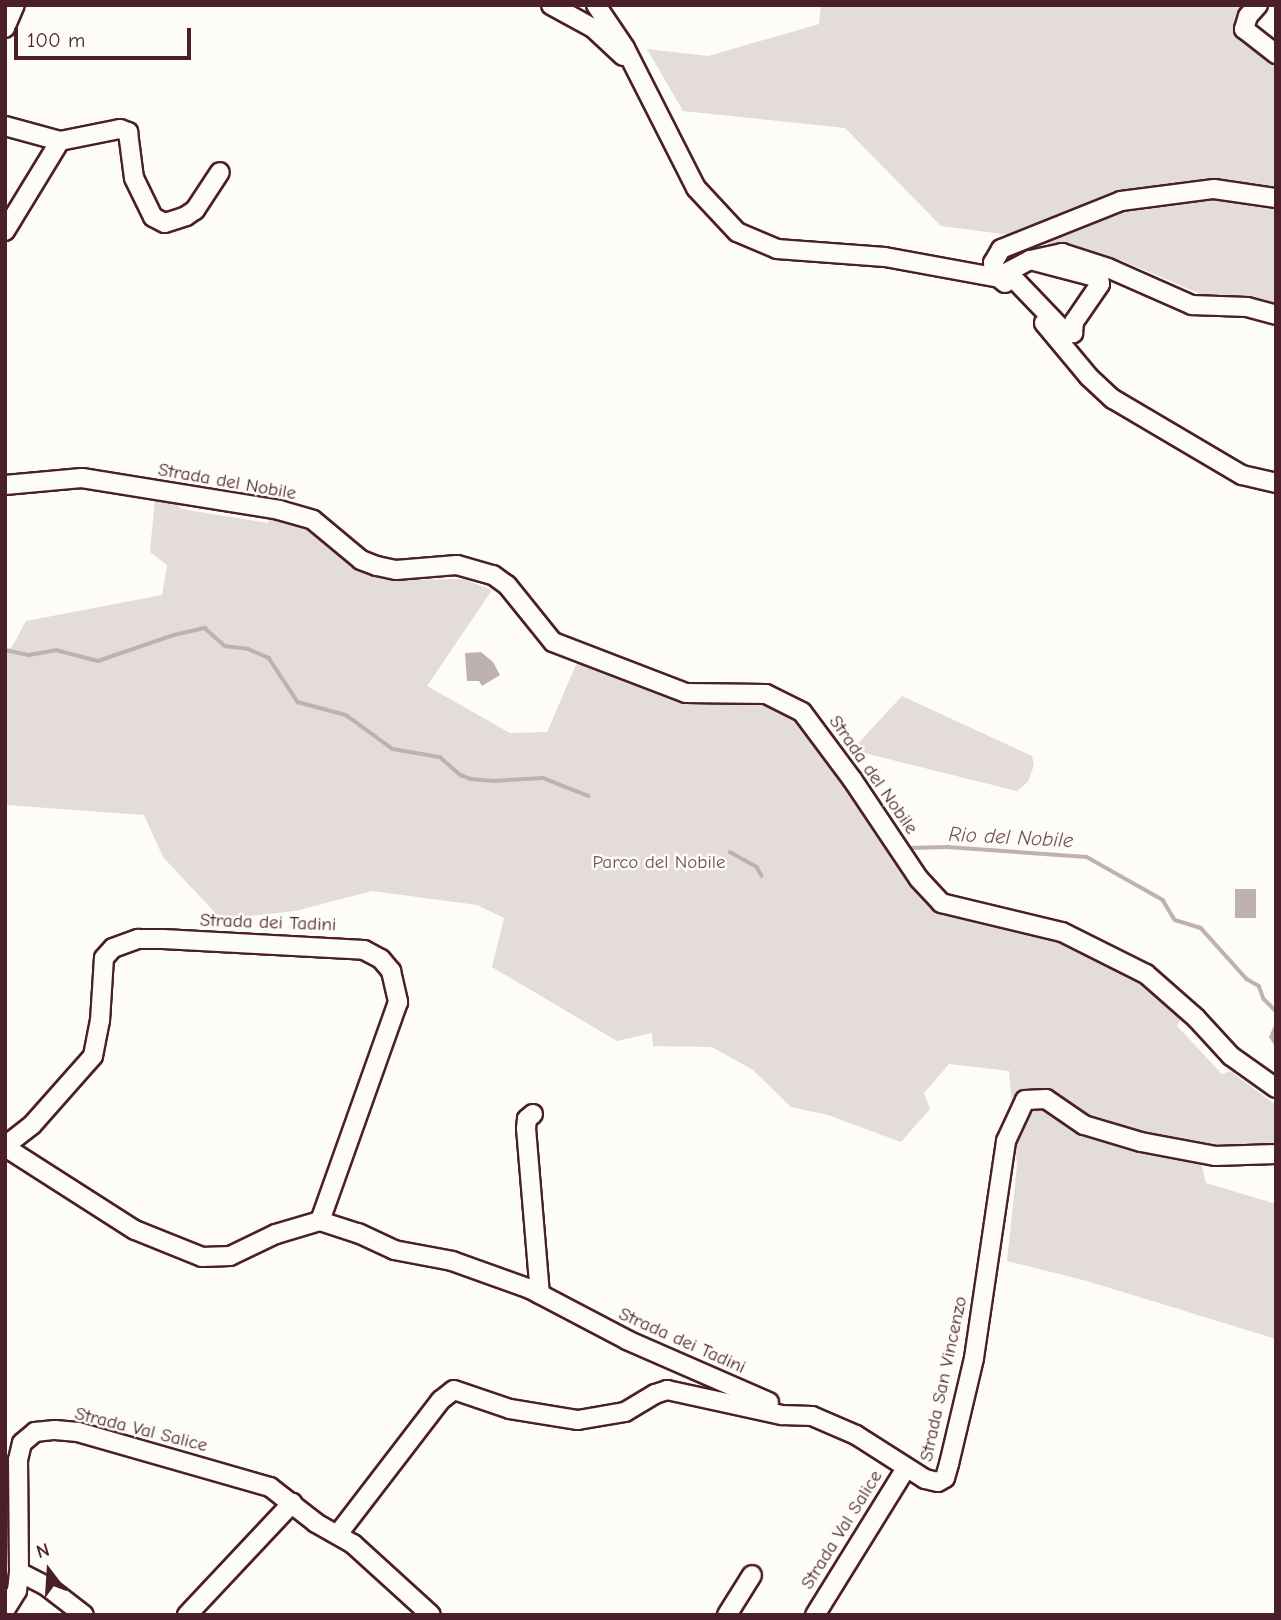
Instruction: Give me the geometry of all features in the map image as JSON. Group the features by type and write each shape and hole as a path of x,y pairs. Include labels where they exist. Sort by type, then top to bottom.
{"street":[{"path":"5,28 15,5"},
{"path":"551,5 593,28 635,69"},
{"path":"596,5 625,48 696,188 737,232 755,242 799,253 885,257 1016,281 1062,329 1073,333 1074,322 1100,284 1099,278 1030,260"},
{"path":"1258,5 1248,16 1244,29 1276,54"},
{"path":"5,126 60,141 120,129 128,132 134,178 147,209 153,217 164,223 186,216 195,209 220,172"},
{"path":"5,231 60,141"},
{"path":"1276,198 1214,190 1121,201 1001,249 993,262 998,277 1036,313 1089,377 1113,399 1242,475 1276,483"},
{"path":"998,277 1030,260 1062,253 1108,268 1192,305 1247,307 1276,314"},
{"name":"Strada del Nobile","path":"5,485 82,478 279,510 313,520 361,560 377,566 396,570 457,565 493,575 507,585 553,642 686,693 766,694 802,712 901,852 941,903 1062,932 1146,974 1196,1018 1230,1056 1276,1088"},
{"name":"Strada dei Tadini","path":"320,1221 398,1002 391,971 381,960 364,950 163,939 138,939 113,948 104,958 100,1021 93,1056 32,1125 5,1146 135,1230 202,1257 230,1256 276,1234 320,1221 358,1233 394,1250 452,1261 540,1294 627,1340 756,1398 812,1416"},
{"name":"Strada San Vincenzo","path":"338,1534 441,1400 454,1390 510,1409 578,1420 625,1412 667,1390 782,1415 812,1416 856,1434 906,1468 938,1482 944,1478 949,1464 974,1358 1006,1141 1017,1111 1025,1100 1046,1099 1084,1125 1141,1142 1215,1156 1276,1154"},
{"path":"533,1114 527,1119 526,1128 540,1294"},
{"name":"Strada Val Salice","path":"5,1609 17,1591 19,1572 18,1460 22,1443 35,1432 78,1432 270,1487 316,1523 338,1534 431,1615"},
{"name":"Strada Val Salice","path":"815,1615 906,1468"},
{"path":"187,1615 292,1503"},
{"path":"19,1572 45,1584 84,1615"},
{"path":"727,1615 752,1575"}],"green space":[{"path":"821,5 1246,5 1244,12 1276,41 1276,305 1203,295 1123,261 1010,235 941,226 845,128 683,111 647,49 708,56 819,24"},
{"name":"Parco del Nobile","path":"155,497 174,499 181,509 268,523 270,517 303,525 317,532 355,563 392,580 463,579 492,590 427,686 510,733 547,732 578,660 676,700 715,704 767,701 787,710 808,729 893,859 919,893 943,913 1031,932 1112,966 1150,987 1181,1019 1177,1026 1222,1074 1230,1071 1276,1105 1276,1145 1198,1150 1206,1183 1276,1204 1276,1339 1087,1281 1007,1261 1017,1166 1009,1071 949,1064 924,1093 930,1109 901,1142 828,1115 791,1107 753,1070 712,1047 653,1046 652,1033 617,1041 492,967 504,918 477,905 372,891 295,911 221,919 163,857 144,815 5,805 5,650 12,647 26,621 162,595 167,565 150,552"},
{"path":"902,696 1032,756 1034,765 1028,782 1017,791 852,750"}],"shaded area":[{"path":"481,652 493,662 500,675 482,686 479,681 467,681 465,653"},
{"path":"1235,889 1256,889 1256,918 1235,918"}],"waterway":[{"name":"Rio del Nobile","path":"5,650 29,655 56,650 98,661 174,635 205,628 225,646 248,649 269,658 298,702 346,715 393,749 440,757 461,775 471,779 493,781 543,778 589,796"},
{"name":"Rio del Nobile","path":"907,848 947,847 1087,857 1163,900 1175,920 1201,928 1247,979 1259,986 1264,999 1276,1011"},
{"name":"Rio del Nobile","path":"730,852 757,867 762,876"},
{"name":"Rio del Nobile","path":"1276,1027 1272,1037 1276,1044"}]}
